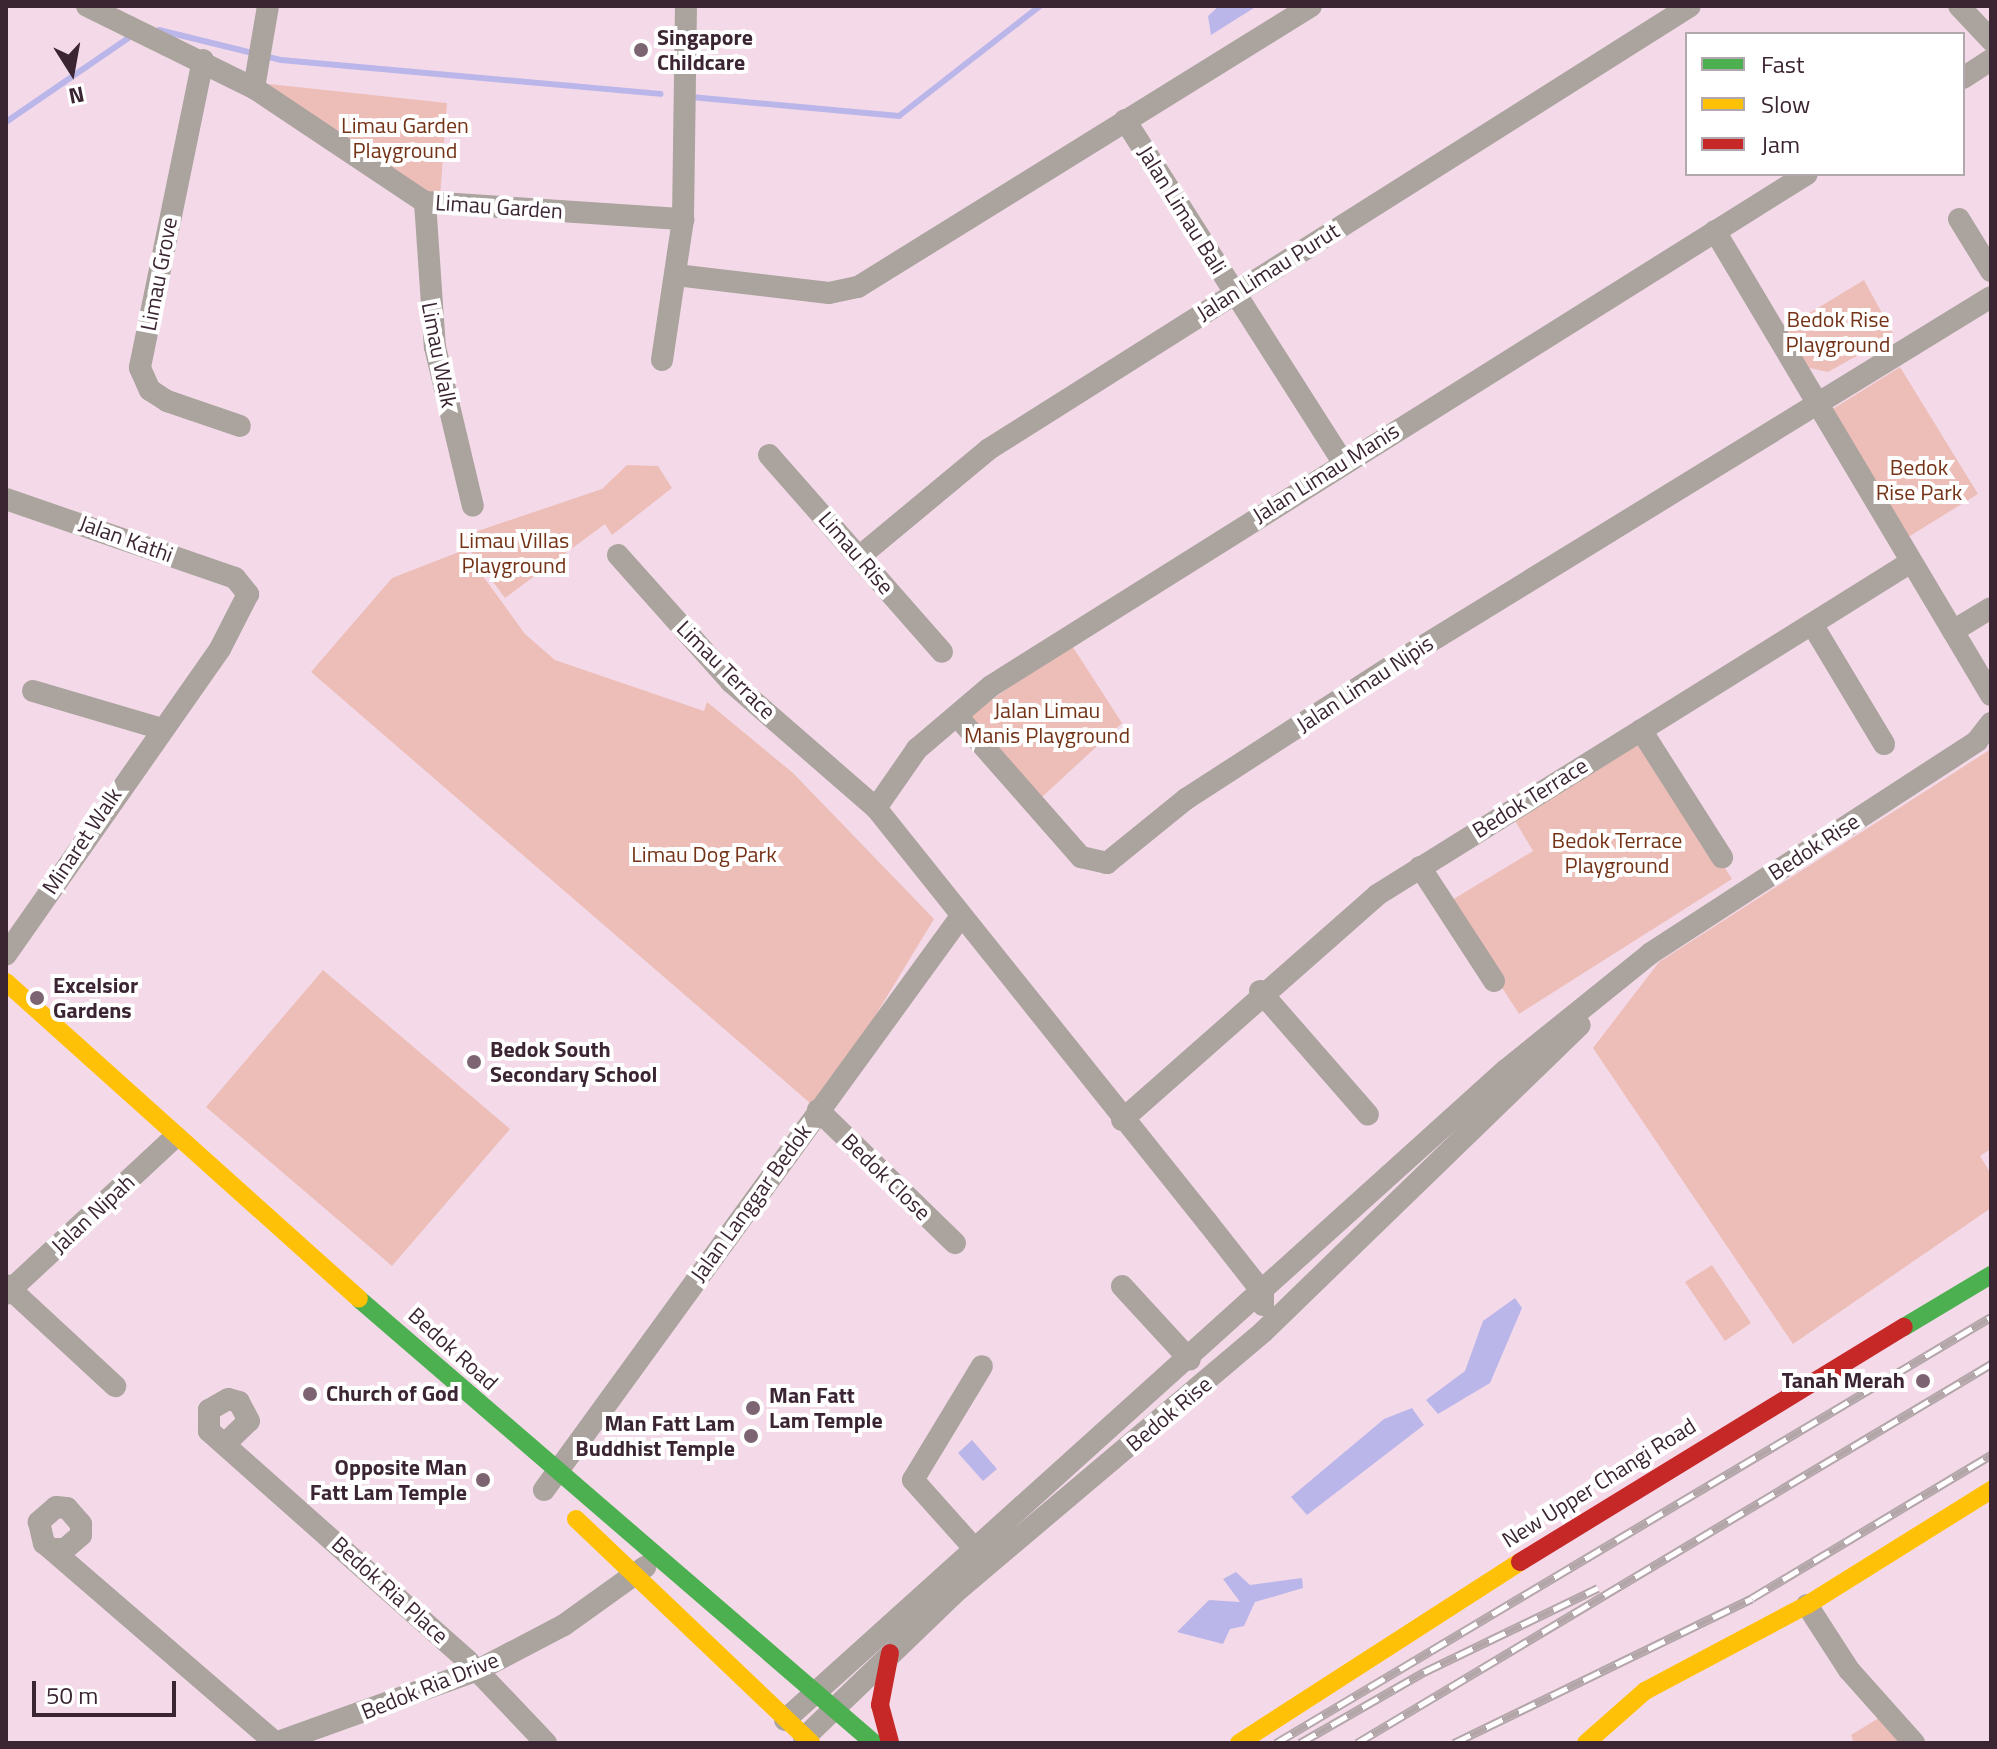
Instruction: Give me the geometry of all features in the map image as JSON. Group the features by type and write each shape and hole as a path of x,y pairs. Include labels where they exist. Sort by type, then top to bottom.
{"main road":[{"name":"Bedok Road","path":"6,982 169,1143 497,1447"},
{"name":"Bedok Road","path":"6,1005 169,1143 544,1481 808,1740"},
{"name":"New Upper Changi Road","path":"1239,1743 1682,1458 1991,1275"},
{"name":"Bedok Road","path":"544,1481 655,1558 874,1743"},
{"path":"1586,1743 1645,1691 1807,1605 1991,1490"},
{"path":"890,1653 880,1705 890,1743"}],"street":[{"path":"254,88 268,6"},
{"path":"662,360 683,219 686,6"},
{"path":"676,275 829,293 858,287 1311,6"},
{"name":"Jalan Limau Purut","path":"859,557 989,449 1690,6"},
{"path":"1959,6 1991,40"},
{"name":"Limau Garden","path":"89,7 203,60 254,88 425,202 683,219"},
{"name":"Limau Grove","path":"203,60 140,368 150,390 167,401 240,426"},
{"path":"1965,77 1991,60"},
{"name":"Jalan Limau Bali","path":"1125,120 1343,462"},
{"name":"Jalan Limau Manis","path":"876,808 917,749 957,716 1103,611 1804,176"},
{"name":"Limau Walk","path":"425,202 435,347 473,506"},
{"path":"1959,219 1991,271"},
{"path":"1715,231 1991,695"},
{"path":"1817,403 1991,297"},
{"name":"Jalan Limau Nipis","path":"957,716 1081,857 1107,863 1186,799 1402,659 1817,403"},
{"name":"Limau Rise","path":"769,455 942,652"},
{"name":"Jalan Kathi","path":"6,499 245,584"},
{"name":"Limau Terrace","path":"618,555 731,682 876,808"},
{"name":"Bedok Terrace","path":"1122,1120 1340,921 1420,867 1911,562"},
{"name":"Minaret Walk","path":"6,955 159,728 220,649 243,610 245,584"},
{"path":"1953,631 1991,608"},
{"path":"1812,624 1884,744"},
{"path":"33,691 159,728"},
{"path":"1641,730 1722,857"},
{"name":"Bedok Rise","path":"785,1720 814,1690 973,1547 1190,1360 1495,1080 1651,953 1984,732"},
{"path":"876,808 959,919 1263,1293 1263,1332"},
{"path":"1420,867 1494,981"},
{"name":"Jalan Langgar Bedok","path":"544,1481 959,919"},
{"name":"Bedok Rise","path":"808,1740 834,1708 890,1653 1263,1332 1525,1080 1651,953"},
{"path":"1260,991 1368,1115"},
{"path":"1495,1080 1525,1080"},
{"name":"Bedok Close","path":"818,1110 955,1243"},
{"name":"Jalan Nipah","path":"115,1386 8,1289 169,1143"},
{"name":"Bedok Rise","path":"1122,1286 1190,1360"},
{"path":"973,1547 913,1480 982,1366"},
{"name":"Bedok Ria Place","path":"227,1442 478,1670 546,1743"},
{"path":"54,1549 276,1743"},
{"name":"Bedok Ria Drive","path":"276,1743 478,1670 637,1575 655,1558"},
{"path":"1807,1605 1849,1670 1914,1743"}],"green space":[{"name":"Limau Garden Playground","path":"269,84 447,103 440,198 423,196 268,95"},
{"name":"Bedok Rise Playground","path":"1864,280 1894,335 1828,372 1805,367 1778,332"},
{"name":"Bedok Rise Park","path":"1900,367 1978,494 1905,539 1828,412"},
{"name":"Limau Villas Playground","path":"627,465 658,466 672,488 612,535 605,524 505,598 460,537 602,489"},
{"name":"Limau Dog Park","path":"464,550 525,634 555,660 704,711 707,702 793,773 934,919 818,1110 311,672 392,578"},
{"name":"Jalan Limau Manis Playground","path":"1071,644 1122,723 1041,798 970,715"},
{"name":"Bedok Terrace Playground","path":"1640,735 1732,879 1519,1014 1447,903 1533,851 1511,814"},
{"path":"1991,749 1991,1149 1980,1156 1991,1174 1991,1208 1793,1344 1593,1048 1659,962"},
{"path":"323,970 510,1129 392,1266 206,1107"},
{"path":"1712,1265 1751,1323 1725,1341 1685,1282"},
{"path":"1882,1716 1907,1743 1854,1743 1851,1735"}],"shaded area":[{"path":"1219,6 1257,6 1211,35 1208,16"},
{"path":"1515,1298 1522,1308 1490,1383 1438,1414 1426,1400 1465,1371 1483,1321"},
{"path":"1412,1408 1424,1425 1307,1515 1291,1497 1384,1419"},
{"path":"972,1440 997,1469 983,1481 958,1453"},
{"path":"1236,1572 1250,1585 1302,1578 1303,1588 1255,1602 1244,1626 1230,1629 1223,1644 1177,1632 1209,1600 1240,1602 1223,1579"}],"waterway":[{"path":"691,97 899,116 1040,6"},
{"path":"159,30 281,60 660,94"},
{"path":"6,122 131,36"}],"railway":[{"path":"1276,1743 1991,1317"},
{"path":"1357,1743 1991,1364"},
{"path":"1454,1743 1752,1598 1991,1455"},
{"path":"1300,1743 1424,1672 1598,1588"}],"traffic: fast":[{"path":"1904,1327 1991,1275"},
{"path":"359,1299 874,1743"}],"traffic: slow":[{"path":"6,982 359,1299"},
{"path":"1586,1743 1645,1691 1807,1605 1991,1490"},
{"path":"576,1519 811,1743"},
{"path":"1239,1743 1520,1562"}],"traffic: jam":[{"path":"1520,1562 1904,1327"},
{"path":"890,1653 880,1705 890,1743"}],"place":[{"name":"Singapore Childcare","path":"641,50"},
{"name":"Excelsior Gardens","path":"37,998"},
{"name":"Bedok South Secondary School","path":"474,1062"},
{"name":"Tanah Merah","path":"1923,1381"},
{"name":"Church of God","path":"310,1394"},
{"name":"Man Fatt Lam Temple","path":"753,1408"},
{"name":"Man Fatt Lam Buddhist Temple","path":"751,1436"},
{"name":"Opposite Man Fatt Lam Temple","path":"483,1480"}]}
